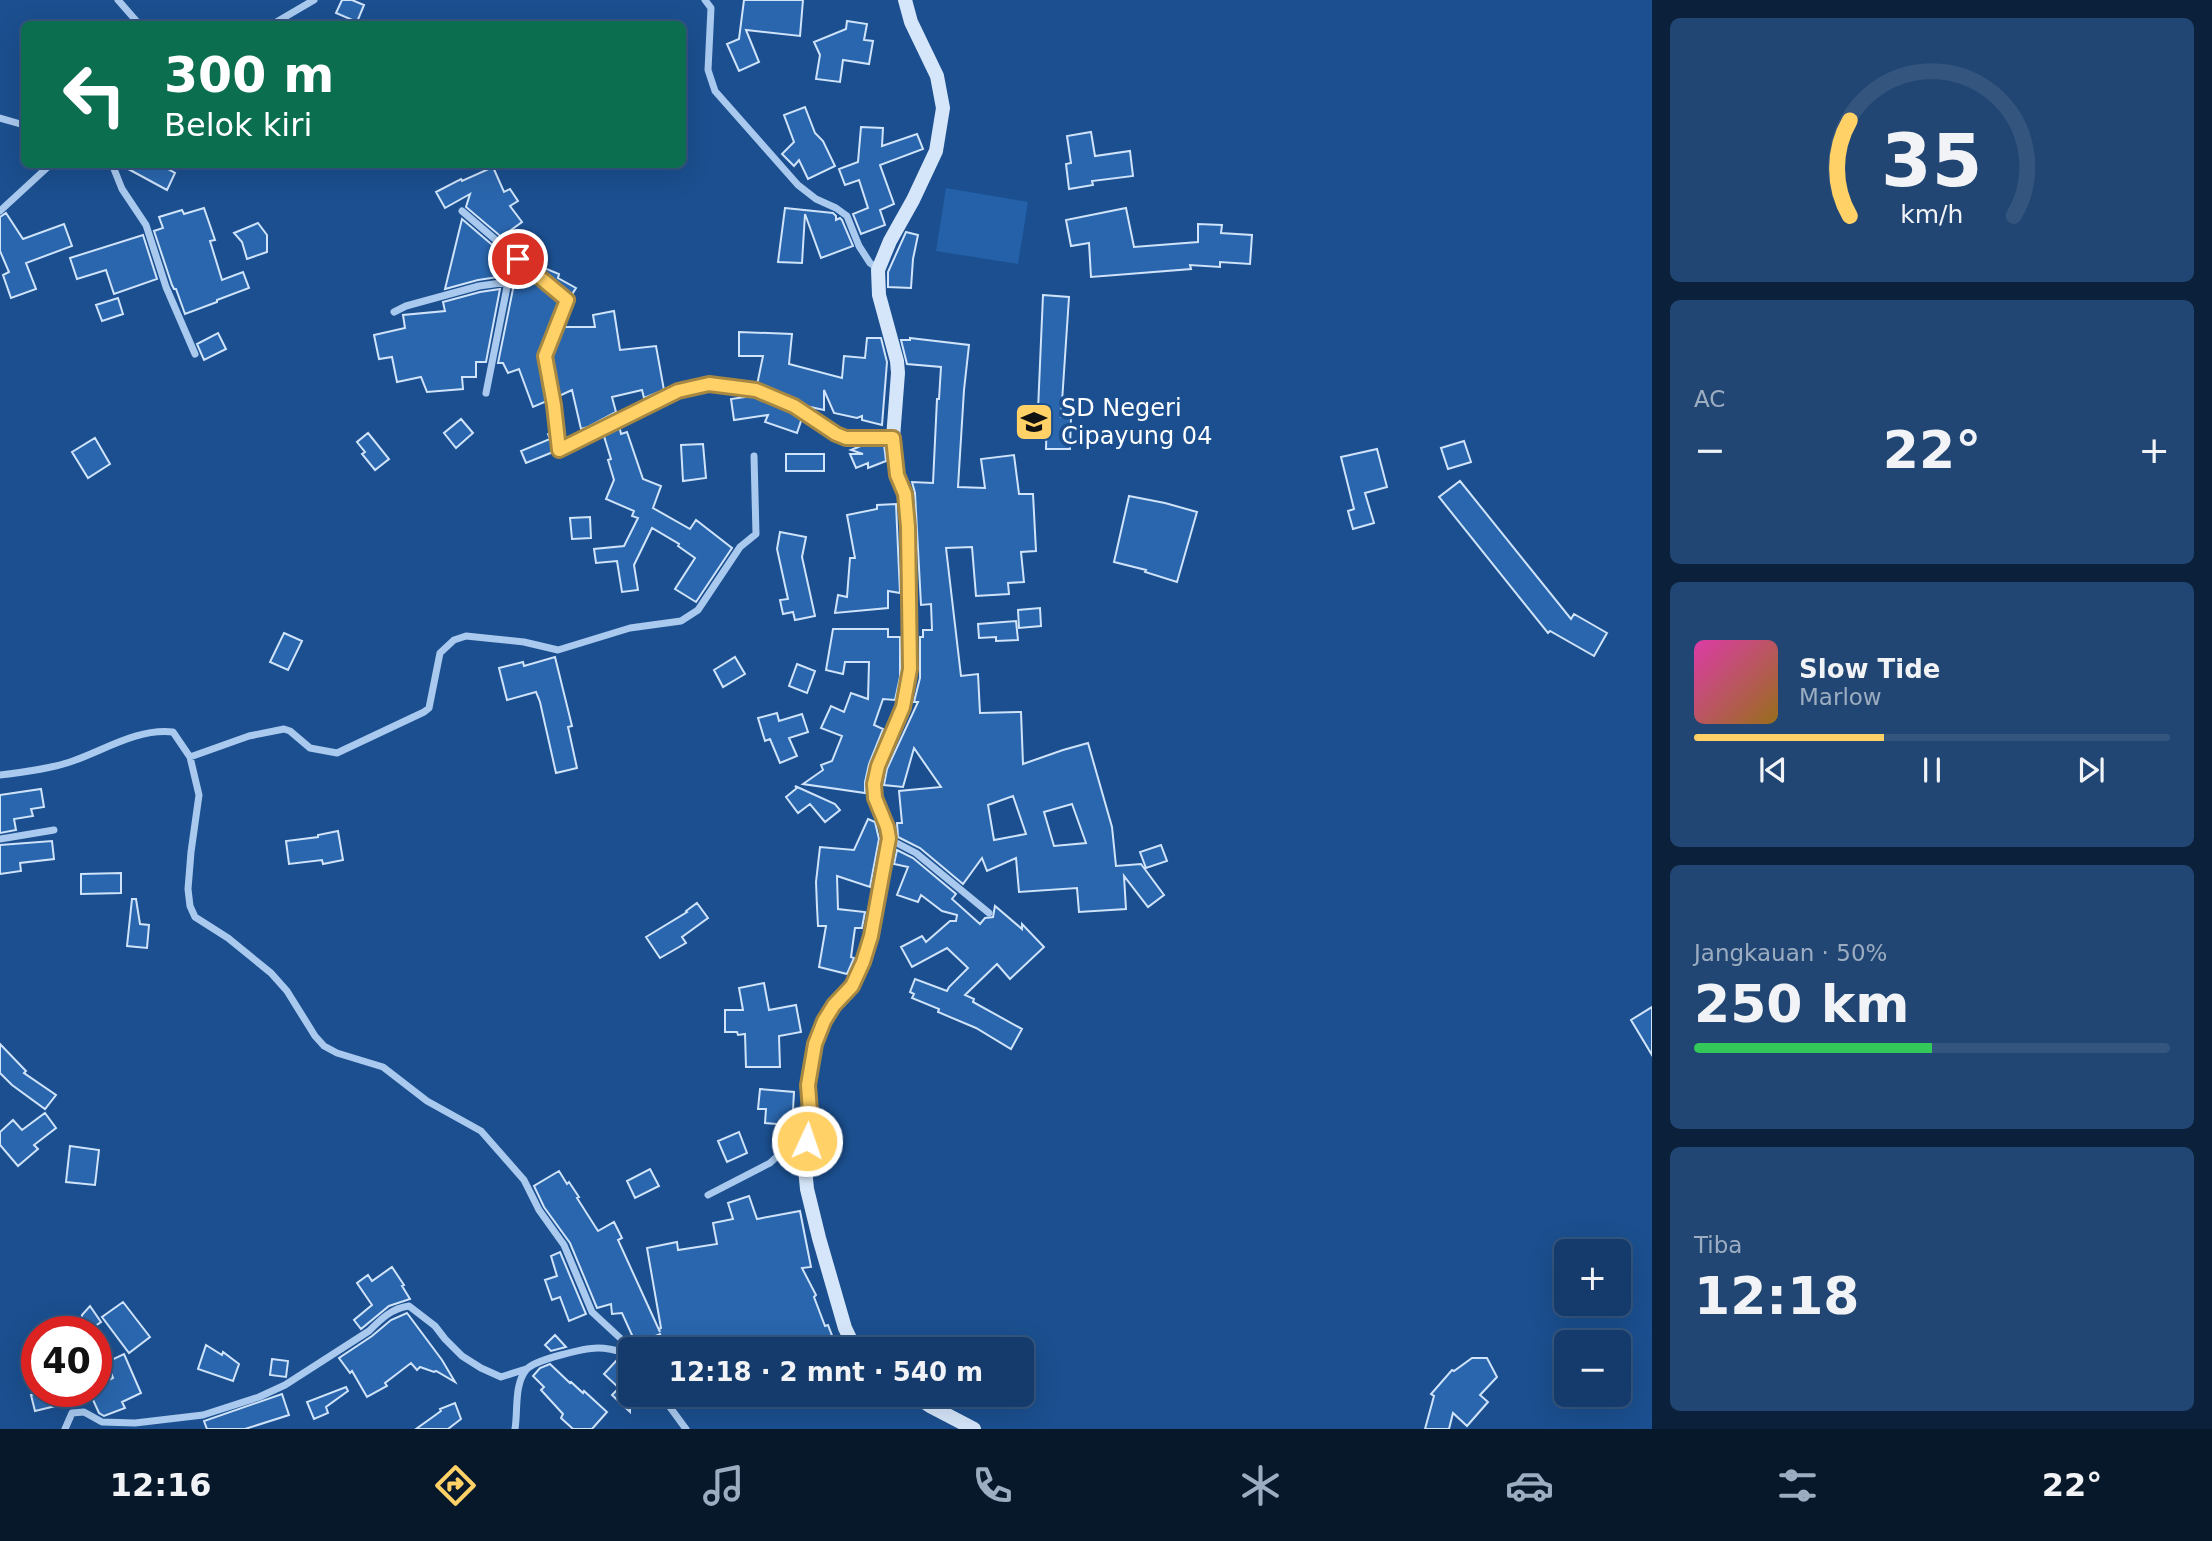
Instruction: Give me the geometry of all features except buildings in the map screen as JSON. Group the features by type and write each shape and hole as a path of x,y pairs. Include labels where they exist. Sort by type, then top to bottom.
{"street":[{"path":"118,0 136,21"},
{"path":"278,21 314,0"},
{"path":"705,0 711,8 708,70 715,92 798,185 846,216 859,246 878,270"},
{"path":"849,1337 819,1238 807,1189 804,1158 811,1125 808,1085 815,1044 834,1005 852,986 871,936 889,838 875,798 874,784 878,766 903,707 910,669 908,527 905,494 897,475 893,438 898,373 879,295 878,270 936,151 942,120 942,99 937,76 911,22 905,0"},
{"path":"0,118 21,124"},
{"path":"0,211 47,168"},
{"path":"113,168 122,189 146,225 166,287 195,354"},
{"path":"462,211 567,300 545,356 559,450 678,391 709,384 756,390 794,406 846,438 893,438"},
{"path":"486,393 508,282 518,259"},
{"path":"394,312 406,306 479,286 508,282"},
{"path":"190,757 249,736 284,729 310,748 337,753 429,708 440,653 449,643 466,636 524,642 558,650 630,628 681,621 698,610 740,547 757,534 754,456"},
{"path":"0,775 68,763 161,730 173,732 190,757 199,795 188,889 190,906 195,917 271,973 287,991 324,1046 337,1053 383,1067 427,1101 481,1131 524,1180 539,1210 564,1245 575,1266 592,1312 618,1338"},
{"path":"0,839 54,830"},
{"path":"889,838 916,853 989,913"},
{"path":"708,1195 770,1163 811,1125"},
{"path":"65,1429 72,1413 84,1412 102,1422 135,1423 203,1415 259,1397 285,1385 369,1331 398,1307 409,1307 435,1326 462,1356 501,1377 587,1349 618,1350"},
{"path":"515,1429 520,1382 526,1369"},
{"path":"670,1407 686,1429"},
{"path":"932,1407 974,1429"}],"shaded area":[{"path":"946,188 1028,202 1018,264 936,251"}],"place":[{"name":"SD Negeri Cipayung 04","path":"1034,422"}],"route":[{"path":"518,259 567,300 545,356 559,450 678,391 709,384 756,390 794,406 846,438 893,438 897,475 905,494 908,527 909,678 903,707 878,766 874,784 875,798 889,838 871,936 852,986 834,1005 815,1044 808,1085 811,1125 807,1141"}]}
